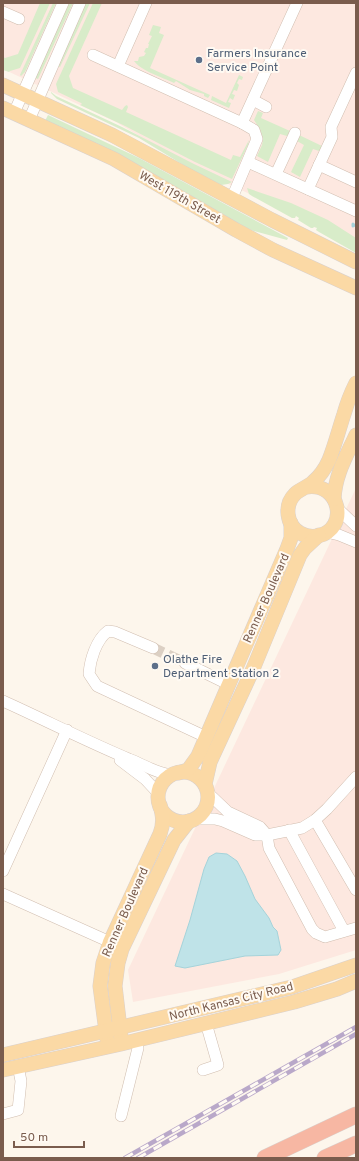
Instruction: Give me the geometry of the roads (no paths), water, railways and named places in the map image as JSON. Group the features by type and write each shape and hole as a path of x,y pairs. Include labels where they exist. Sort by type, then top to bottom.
{"highway":[{"path":"265,1158 356,1115"},
{"path":"325,1158 356,1144"}],"main road":[{"name":"West 119th Street","path":"3,85 124,140 187,176 356,262"},
{"name":"West 119th Street","path":"8,111 114,159 267,247 356,288"},
{"path":"356,383 334,446 324,469 314,482 295,494 290,501 288,510 291,523 296,530 311,536 322,534 331,528 335,522 335,482 356,435"},
{"path":"306,487 322,489 329,493 336,504"},
{"name":"Renner Boulevard","path":"175,774 188,770 194,763 287,549 291,538 291,523"},
{"name":"Renner Boulevard","path":"206,789 210,762 253,669 300,555 305,548 322,534"},
{"path":"186,772 194,774 200,778 206,789 208,800 206,808 201,814 192,820 175,820 164,812 160,800 161,787 165,780 175,774 186,772"},
{"name":"Renner Boulevard","path":"115,1045 105,1031 102,1007 101,974 103,963 110,942 163,826 164,817 160,800"},
{"name":"Renner Boulevard","path":"115,1045 119,1028 115,986 118,963 122,949 174,840 192,820"},
{"name":"North Kansas City Road","path":"3,1054 119,1028 292,986 356,965"},
{"name":"North Kansas City Road","path":"3,1070 294,1002 356,982"}],"street":[{"path":"8,111 22,94 62,3"},
{"path":"29,120 80,3"},
{"path":"118,66 146,3"},
{"path":"242,123 297,3"},
{"path":"3,12 19,19"},
{"path":"93,55 242,123 254,130 257,140 232,198"},
{"path":"308,189 332,137 331,127 356,73"},
{"path":"252,100 266,107"},
{"path":"276,174 295,134"},
{"path":"248,162 356,211"},
{"path":"319,165 356,182"},
{"path":"336,504 356,526"},
{"path":"322,534 339,535 356,542"},
{"path":"153,648 115,632 108,631 103,635 90,662 89,674 97,686 206,737"},
{"path":"185,663 228,684"},
{"path":"3,701 158,773 175,774"},
{"path":"3,871 67,730"},
{"path":"102,747 145,779 160,800"},
{"path":"192,820 220,820 255,835 267,835 302,828 315,820 327,809 356,777"},
{"path":"206,789 228,812 260,827 267,835 269,848 316,934 325,937 356,928"},
{"path":"315,820 356,890"},
{"path":"289,830 344,931"},
{"path":"3,894 110,942"},
{"path":"203,1070 218,1064 206,1023"},
{"path":"121,1116 138,1048 136,1040"},
{"path":"3,1114 18,1110 21,1081 18,1066"}],"water":[{"path":"216,853 227,854 237,861 255,899 277,931 281,950 278,955 245,956 185,968 175,966 204,869 209,857"}],"waterway":[{"path":"353,224 353,226 355,225"}],"tunnel":[{"path":"153,648 185,663"}],"railway":[{"path":"125,1158 356,1027"},
{"path":"138,1158 356,1034"}],"place":[{"name":"Farmers Insurance Service Point","path":"199,60"},
{"name":"Olathe Fire Department Station 2","path":"155,666"}]}
